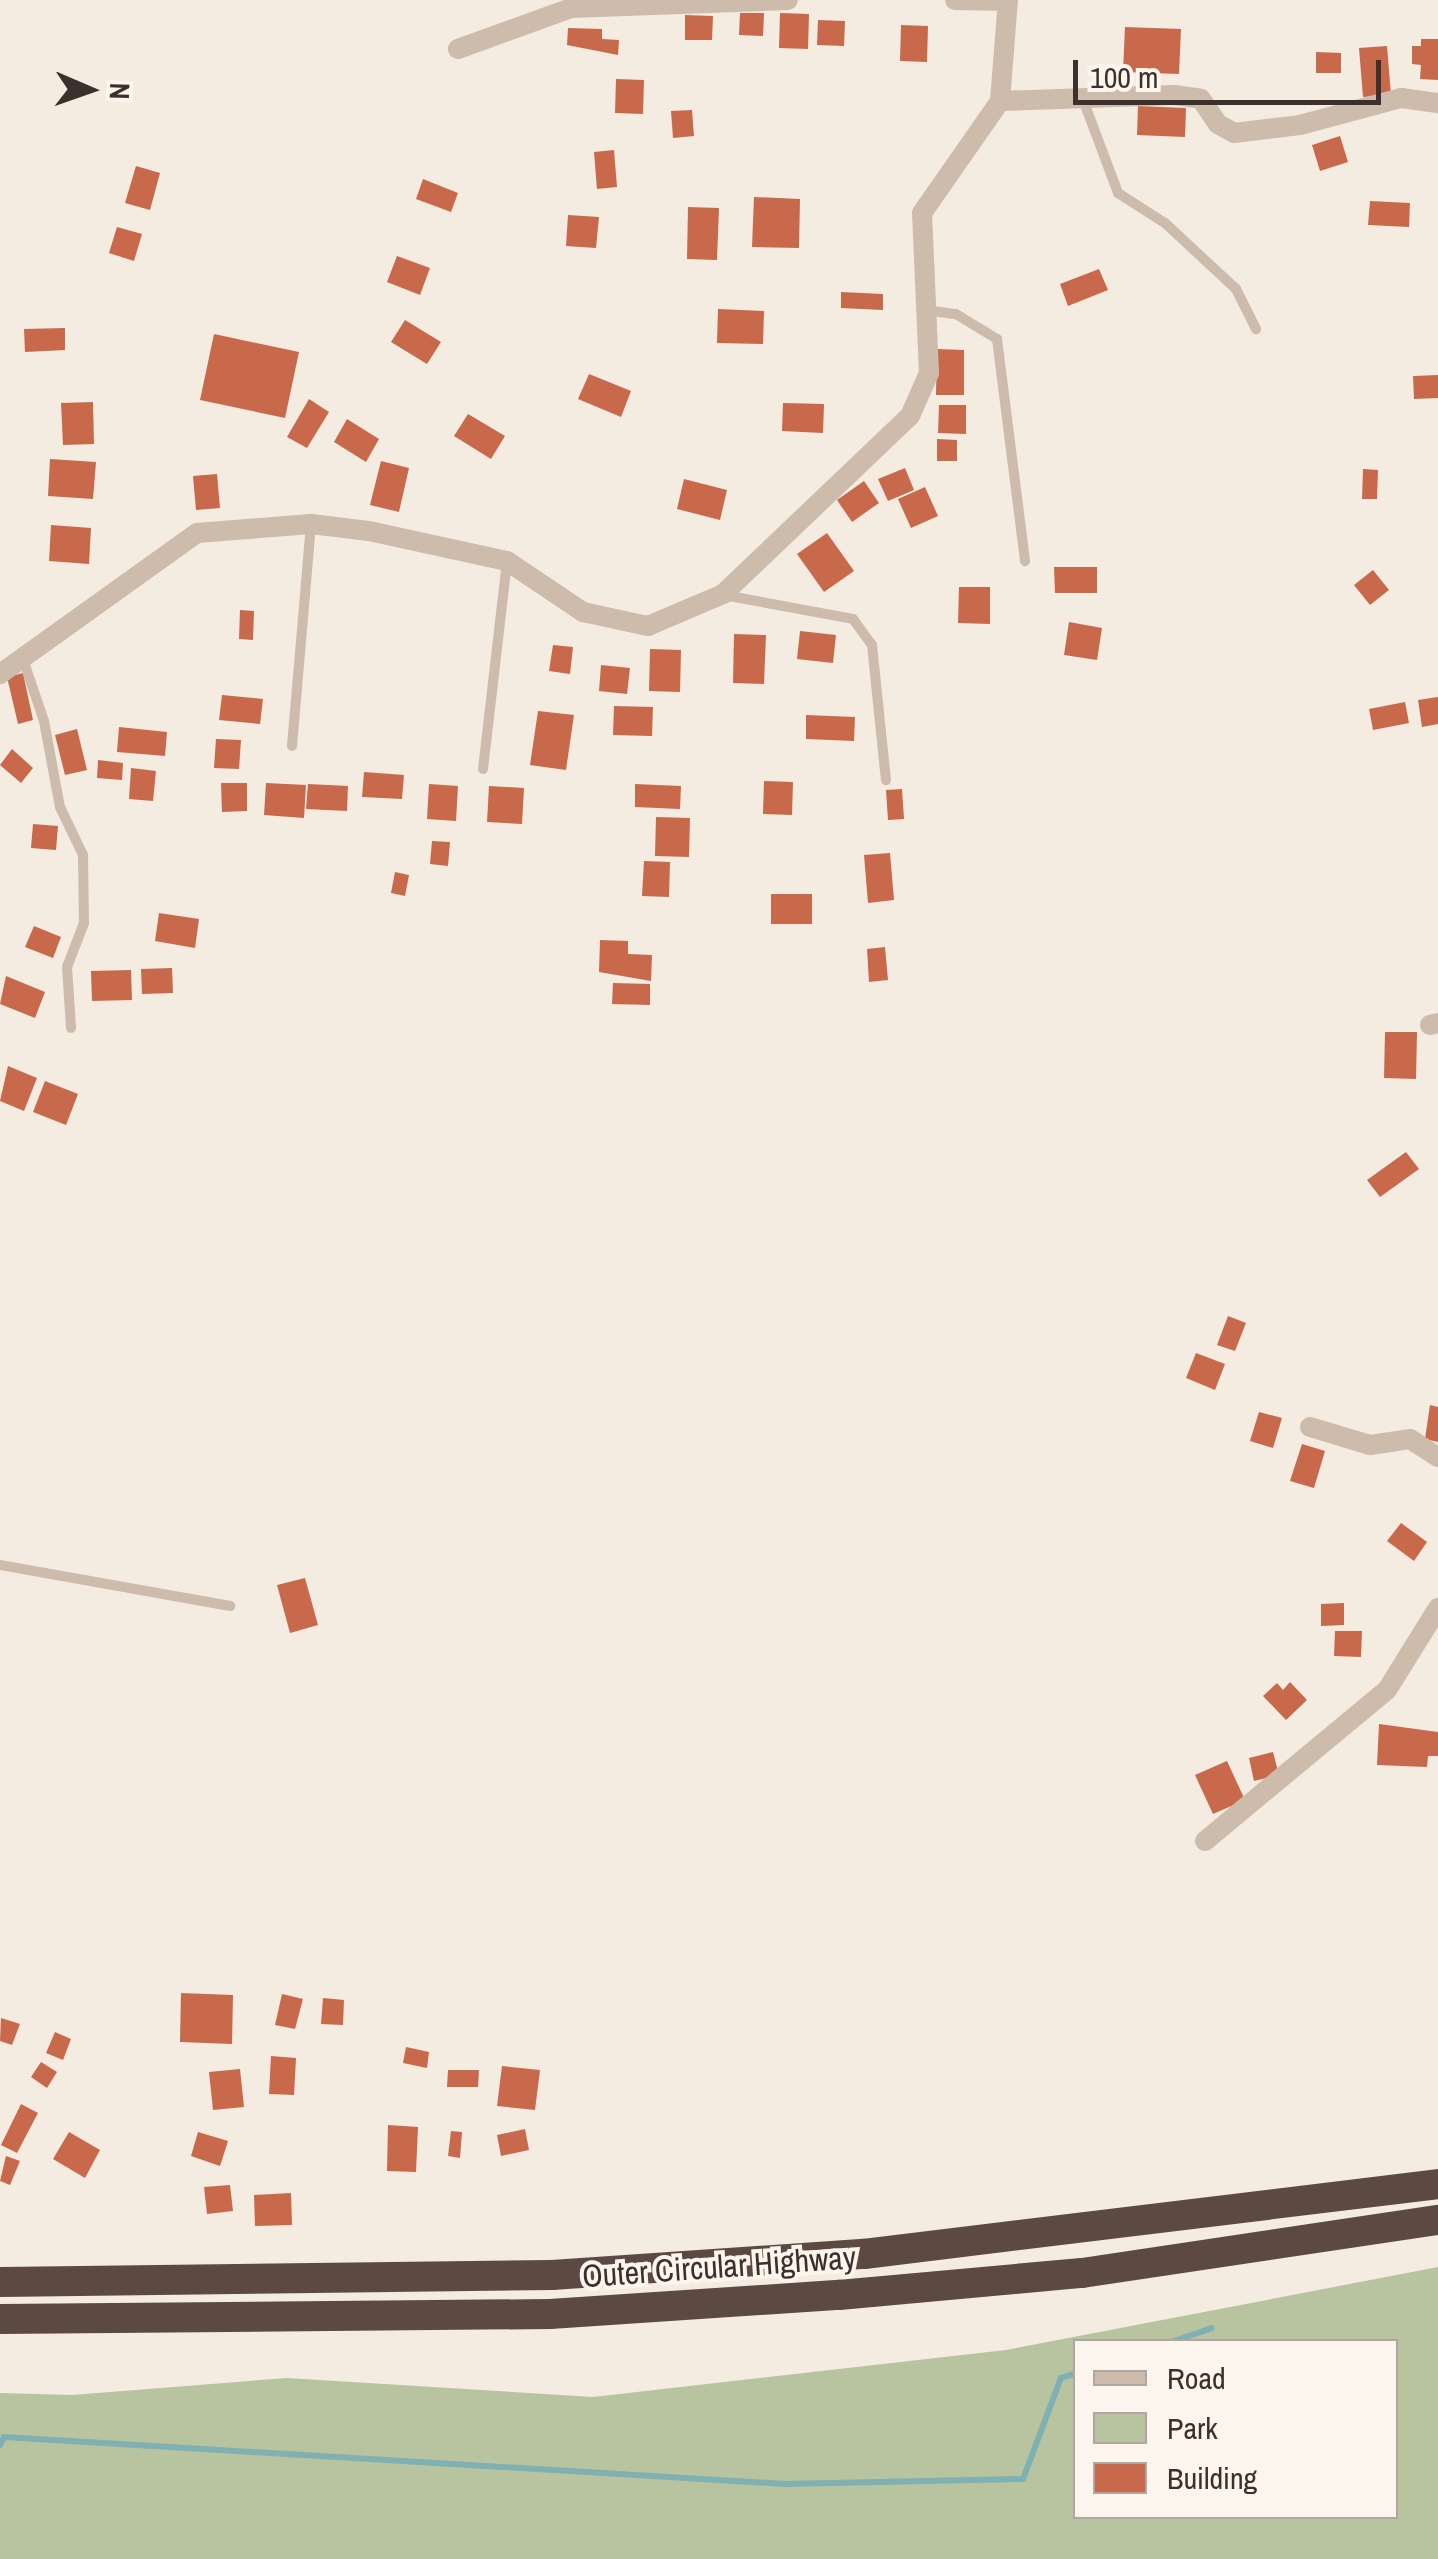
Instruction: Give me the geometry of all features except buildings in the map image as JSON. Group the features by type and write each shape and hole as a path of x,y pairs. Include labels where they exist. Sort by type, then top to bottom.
{"highway":[{"name":"Outer Circular Highway","path":"0,2282 552,2276 786,2260 1121,2227 1438,2184"},
{"name":"Outer Circular Highway","path":"0,2320 550,2314 839,2295 1082,2273 1438,2220"}],"street":[{"path":"458,48 571,8 788,0"},
{"path":"0,674 197,533 310,524 508,561 583,612 648,626 723,594 910,416 929,373 922,213 1000,100 1008,0 955,0"},
{"path":"1000,100 1081,96 1202,99 1218,124 1234,133 1300,125 1401,98 1438,104"},
{"path":"1310,1427 1370,1445 1410,1439 1438,1456"},
{"path":"1205,1841 1387,1690 1438,1608"}],"lane":[{"path":"1081,96 1118,193 1165,223 1236,289 1256,328"},
{"path":"926,310 956,314 997,339 1025,561"},
{"path":"292,746 310,524"},
{"path":"484,769 508,561"},
{"path":"723,594 853,619 872,646 886,780"},
{"path":"22,658 44,721 60,806 84,856 84,924 67,968 71,1028"},
{"path":"0,1566 230,1606"}],"green space":[{"path":"1438,2267 1438,2559 0,2559 0,2393 72,2395 287,2378 593,2397 1006,2350"}],"waterway":[{"path":"1180,2339 1212,2328"},
{"path":"0,2445 4,2437 785,2484 1023,2479 1061,2378 1073,2374"}]}
